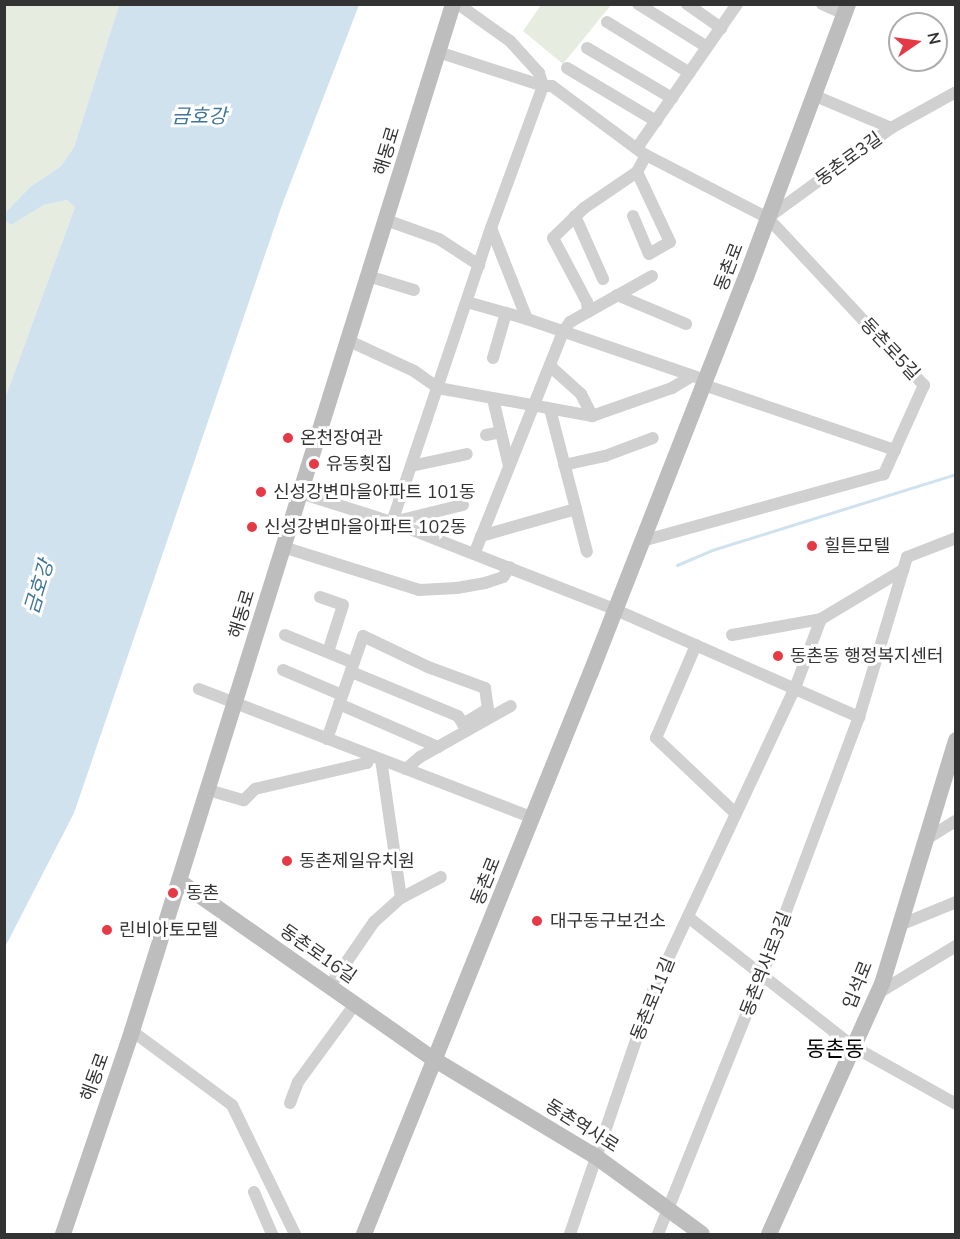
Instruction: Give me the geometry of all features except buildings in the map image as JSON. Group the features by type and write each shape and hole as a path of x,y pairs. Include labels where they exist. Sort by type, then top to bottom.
{"street":[{"name":"해동로","path":"63,1234 132,1031 453,4"},
{"path":"392,522 491,228 543,86 538,73 510,41 458,4"},
{"path":"638,4 707,48"},
{"path":"687,4 721,28"},
{"path":"633,216 649,254 670,242 637,172 641,152 656,121 737,4"},
{"path":"822,4 846,9"},
{"name":"동촌로","path":"364,1234 643,542 700,380 768,218 846,9"},
{"path":"607,22 690,73"},
{"path":"587,48 672,98"},
{"path":"438,52 543,86 552,86 641,152 768,218"},
{"path":"567,68 656,121"},
{"path":"891,128 956,92"},
{"name":"동촌로3길","path":"813,95 891,128"},
{"name":"동촌로3길","path":"768,218 891,128"},
{"path":"588,312 587,302 553,238 575,216 637,172"},
{"path":"575,216 603,279"},
{"name":"동촌로5길","path":"768,218 924,385 895,450"},
{"path":"386,220 439,240 479,265"},
{"path":"491,228 527,319"},
{"path":"368,276 414,291"},
{"path":"474,552 563,332 570,322 652,276"},
{"path":"617,295 686,324"},
{"path":"467,302 527,319 895,450 884,474 643,542"},
{"path":"493,358 507,313"},
{"path":"347,340 414,371 438,388 592,416 700,380"},
{"path":"550,366 581,394 592,416"},
{"path":"493,399 509,466"},
{"path":"550,409 586,552"},
{"path":"486,435 501,432"},
{"path":"564,465 605,456 653,438"},
{"path":"411,466 467,454"},
{"path":"300,493 392,522 474,552 616,610 859,717"},
{"path":"392,522 463,505"},
{"path":"481,536 576,509"},
{"name":"동촌역사로3길","path":"658,1234 762,975 859,717 906,557 956,538"},
{"path":"284,547 419,590 457,588 485,583 503,577 510,567"},
{"path":"732,635 820,619 903,570"},
{"path":"320,597 343,605 328,652"},
{"name":"동촌로11길","path":"570,1234 652,993 795,688 820,619"},
{"path":"285,635 328,652 352,667 458,716 463,724 488,709 485,688 428,667 363,636 352,667 341,700 327,739"},
{"path":"696,645 656,738 736,814"},
{"path":"283,670 438,747"},
{"path":"199,689 532,818"},
{"path":"406,769 438,747 511,706"},
{"name":"입석로","path":"769,1234 878,993 954,748"},
{"path":"208,790 243,800 255,789 368,763 376,758"},
{"path":"376,758 401,898"},
{"path":"925,840 956,821"},
{"path":"330,986 374,922 401,898 441,877"},
{"name":"동촌로16길","path":"179,881 435,1060"},
{"path":"900,925 920,919 956,902"},
{"path":"688,917 854,1047 956,1104"},
{"path":"878,993 956,946"},
{"path":"290,1103 298,1082 355,1004"},
{"path":"132,1031 232,1105 295,1234"},
{"name":"동촌역사로","path":"435,1060 595,1155 702,1234"},
{"path":"254,1192 271,1231 288,1219"}],"shaded area":[{"path":"5,5 119,5 74,147 61,166 30,187 5,213"},
{"path":"541,5 611,5 563,64 523,31"},
{"path":"67,200 75,207 5,398 5,220 11,225 44,205"}],"water":[{"name":"금호강","path":"119,5 359,5 282,205 74,813 5,947 5,398 75,207 67,200 44,205 11,225 5,220 5,213 30,187 61,166 74,147"}],"waterway":[{"path":"677,565 712,550 956,474"}],"place":[{"name":"온천장여관","path":"288,438"},
{"name":"유동횟집","path":"314,464"},
{"name":"신성강변마을아파트 101동","path":"261,492"},
{"name":"신성강변마을아파트 102동","path":"252,527"},
{"name":"힐튼모텔","path":"812,546"},
{"name":"동촌동 행정복지센터","path":"778,656"},
{"name":"동촌제일유치원","path":"287,861"},
{"name":"동촌","path":"173,893"},
{"name":"대구동구보건소","path":"537,921"},
{"name":"린비아토모텔","path":"107,930"}],"district":[{"name":"동촌동","path":"835,1049"}]}
